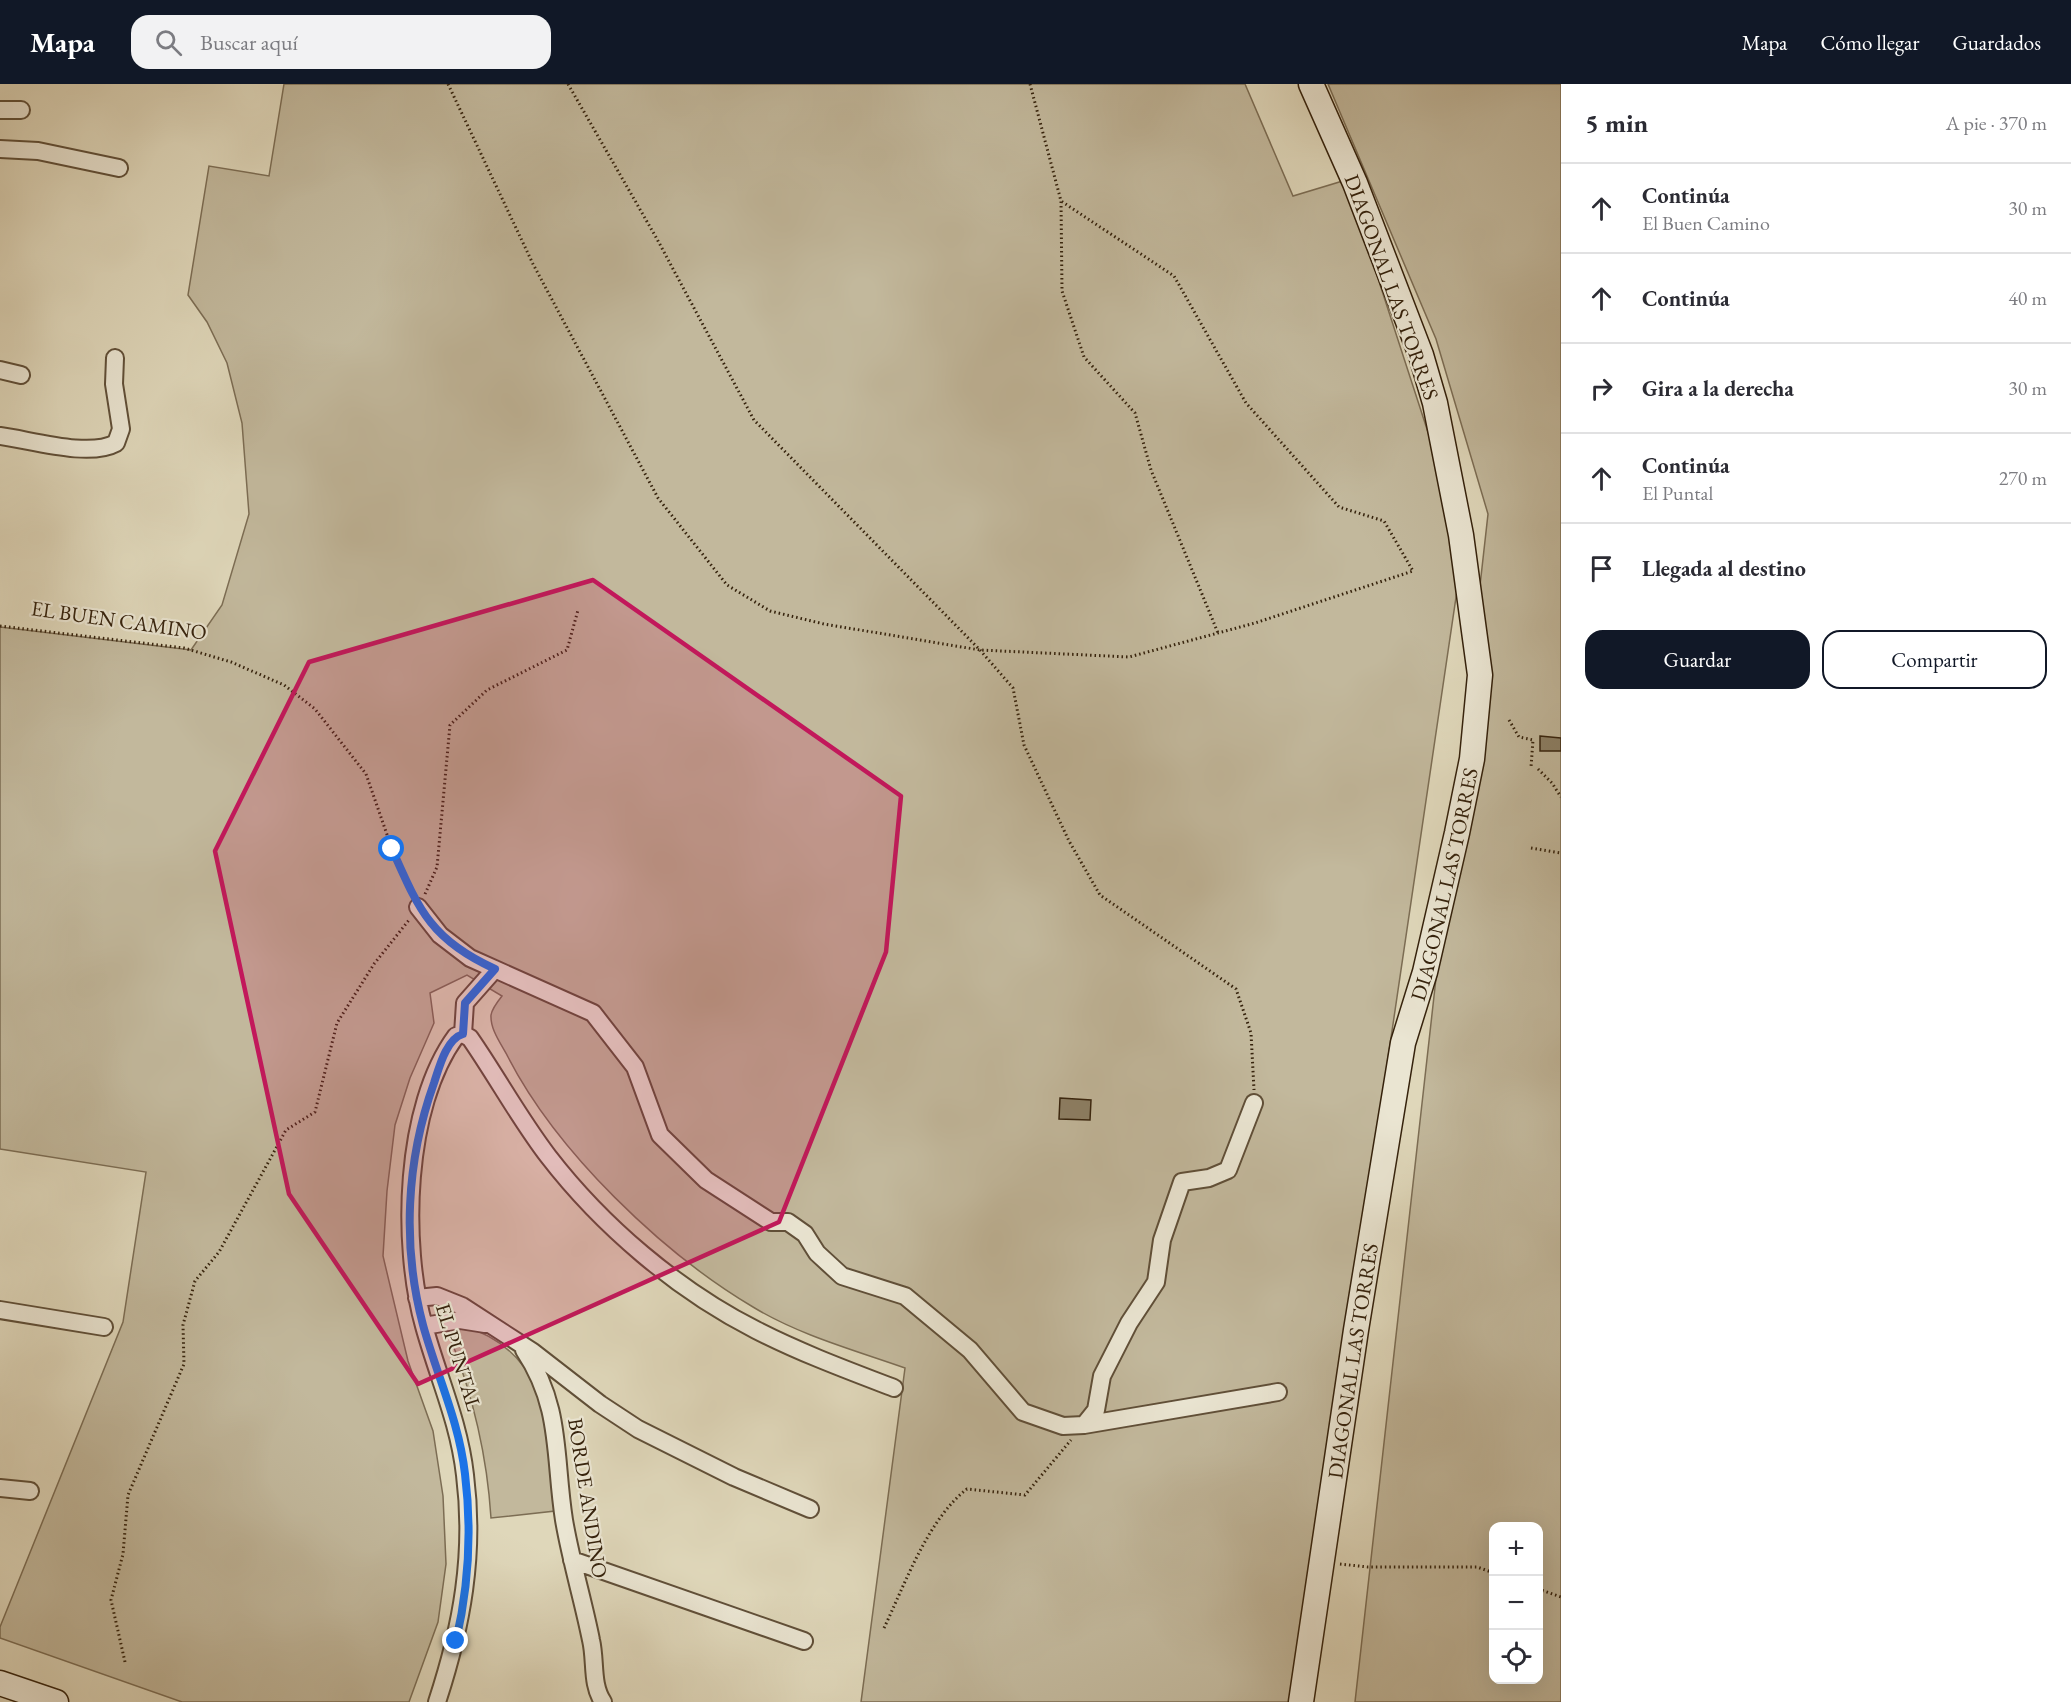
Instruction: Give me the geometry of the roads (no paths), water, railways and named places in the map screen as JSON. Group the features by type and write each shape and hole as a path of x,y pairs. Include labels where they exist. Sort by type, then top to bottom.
{"street":[{"name":"DIAGONAL LAS TORRES","path":"1301,1702 1356,1330 1403,1043 1425,972 1457,833 1472,759 1480,675 1461,535 1435,403 1421,355 1359,193 1311,84"},
{"path":"0,110 21,110"},
{"path":"0,149 38,151 119,168"},
{"path":"0,435 91,450 107,448 116,443 121,423 114,384 116,358"},
{"path":"0,370 21,375"},
{"path":"418,907 440,935 470,958 593,1012 635,1067 660,1135 706,1180 771,1222 788,1222 805,1234 818,1253 842,1276 905,1296 970,1350 1023,1412 1063,1426 1084,1425 1278,1392"},
{"path":"495,969 465,1003 463,1034 470,1038 506,1096 549,1157 592,1205 649,1258 708,1301 754,1329 844,1370 894,1388"},
{"name":"EL PUNTAL","path":"437,1702 452,1658 463,1608 468,1569 469,1522 460,1442 450,1400 424,1326 417,1298 410,1232 414,1155 426,1104 441,1063 456,1036 463,1034"},
{"path":"1084,1425 1096,1410 1101,1376 1129,1323 1156,1282 1162,1240 1182,1182 1209,1178 1228,1170 1254,1103"},
{"path":"417,1298 441,1297 470,1310 491,1326 519,1342 576,1386 638,1429 734,1477 810,1509"},
{"path":"0,1310 105,1328"},
{"path":"424,1326 460,1320 491,1326"},
{"name":"BORDE ANDINO","path":"519,1342 536,1368 550,1401 561,1497 572,1560 592,1644 596,1684 603,1701"},
{"path":"550,1401 561,1388 576,1386"},
{"path":"0,1488 30,1491"},
{"path":"572,1560 804,1641"},
{"path":"0,1683 56,1702"}]}
